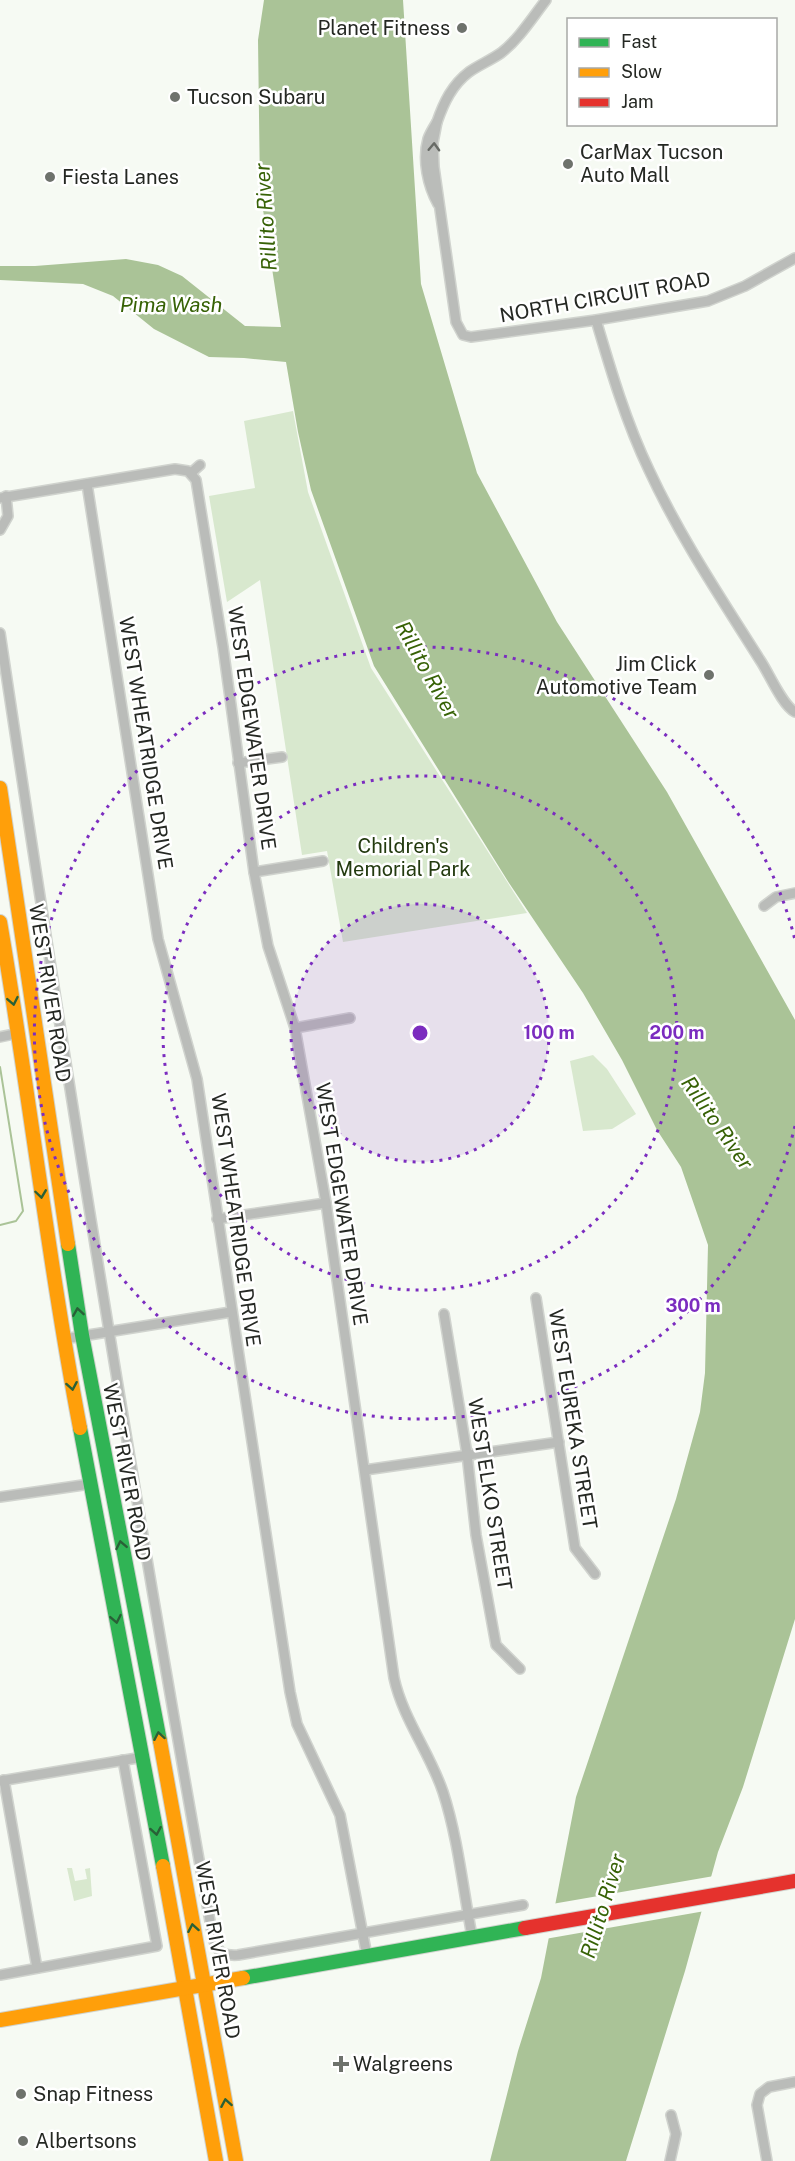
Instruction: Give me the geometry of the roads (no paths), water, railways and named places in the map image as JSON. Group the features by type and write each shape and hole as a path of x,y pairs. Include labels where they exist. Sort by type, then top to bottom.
{"main road":[{"name":"WEST RIVER ROAD","path":"0,788 82,1335 157,1723 236,2161"},
{"name":"WEST RIVER ROAD","path":"0,922 19,1033 64,1339 216,2161"},
{"path":"0,2020 795,1881"}],"street":[{"name":"NORTH CIRCUIT ROAD","path":"546,0 518,37 501,53 468,72 453,87 437,122 433,143 439,194 438,204 456,322 463,335 471,337 596,320 708,301 745,286 795,258"},
{"path":"596,320 615,386 649,470 699,564 771,677 786,705 795,712"},
{"path":"0,530 8,516 3,497 175,469 182,469 190,473 200,465"},
{"name":"WEST EDGEWATER DRIVE","path":"190,473 196,480 199,490 254,872 268,946 295,1028 326,1203 396,1685 405,1711 427,1751 443,1792 450,1817 472,1936"},
{"name":"WEST WHEATRIDGE DRIVE","path":"87,484 158,939 197,1079 290,1692 297,1724 340,1815 367,1956"},
{"path":"0,633 46,940 213,1938 220,1953 238,1955 523,1905"},
{"path":"238,763 282,757"},
{"path":"254,872 323,861"},
{"path":"764,906 776,897 795,893"},
{"path":"295,1028 350,1018"},
{"path":"0,1037 19,1033"},
{"path":"217,1219 326,1203"},
{"name":"WEST EUREKA STREET","path":"536,1298 575,1548 595,1574"},
{"path":"64,1339 231,1312"},
{"name":"WEST ELKO STREET","path":"444,1314 467,1454 476,1535 496,1646 520,1669"},
{"path":"365,1470 559,1442"},
{"path":"0,1497 90,1484"},
{"path":"37,1968 2,1780 143,1757"},
{"path":"0,1975 157,1946 123,1760"},
{"path":"767,2161 757,2105 760,2094 769,2087 795,2082"},
{"path":"670,2161 676,2134 671,2115"}],"water":[{"path":"264,0 403,0 421,284 477,473 557,622 667,792 795,1020 795,1619 743,1787 718,1852 685,1971 626,2161 490,2161 518,2051 541,1978 576,1797 676,1499 700,1412 705,1373 708,1245 681,1167 657,1130 622,1060 583,993 509,883 374,666 311,490 286,362 209,357 154,329 113,296 83,284 0,280 0,266 35,266 126,259 158,265 182,276 245,326 281,327 260,190 258,40"}],"waterway":[{"path":"0,1067 23,1211 16,1221 0,1225"}],"place":[{"name":"Planet Fitness","path":"462,28"},
{"name":"Tucson Subaru","path":"175,97"},
{"name":"CarMax Tucson Auto Mall","path":"568,164"},
{"name":"Fiesta Lanes","path":"50,177"},
{"name":"Jim Click Automotive Team","path":"709,675"},
{"name":"Walgreens","path":"341,2064"},
{"name":"Snap Fitness","path":"21,2094"},
{"name":"Albertsons","path":"23,2141"}],"water label":[{"name":"Rillito River","path":"266,217"},
{"name":"Pima Wash","path":"171,305"},
{"name":"Rillito River","path":"427,670"},
{"name":"Rillito River","path":"717,1123"},
{"name":"Rillito River","path":"603,1906"}],"park label":[{"name":"Children's Memorial Park","path":"403,858"}]}
